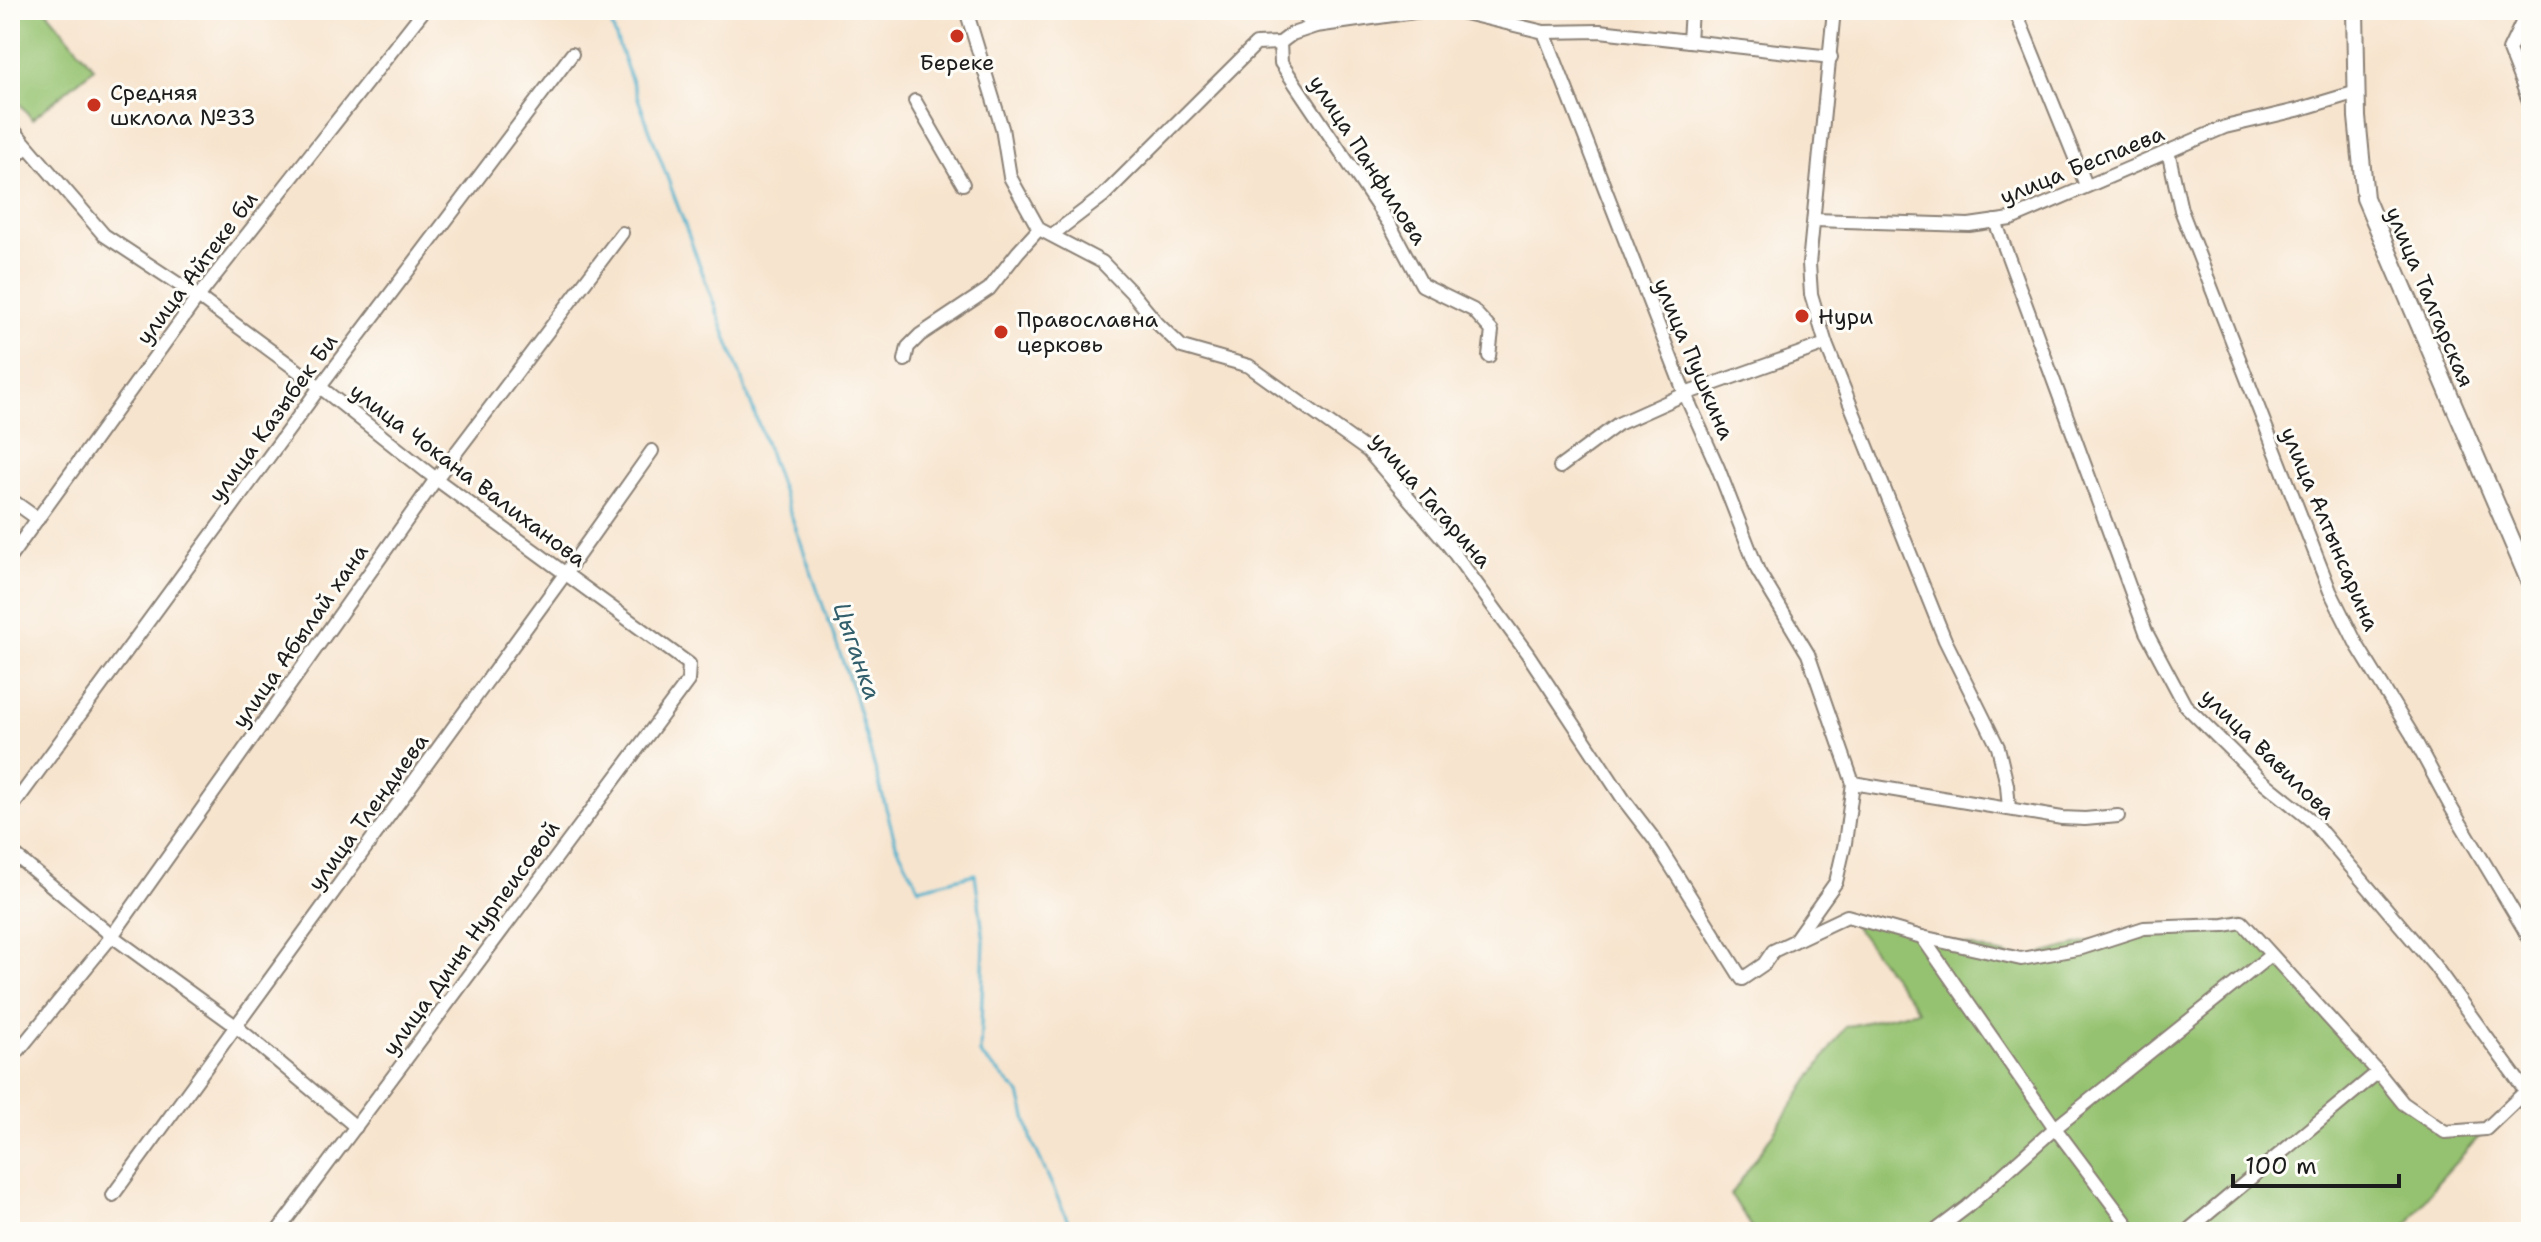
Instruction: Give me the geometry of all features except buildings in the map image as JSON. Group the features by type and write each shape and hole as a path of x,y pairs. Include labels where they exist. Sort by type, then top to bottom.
{"street":[{"name":"улица Айтеке би","path":"10,557 198,297 424,10"},
{"path":"966,10 1002,128 1010,177 1046,232"},
{"path":"905,360 908,347 920,335 989,289 1018,252 1103,196 1256,44 1280,43 1292,34 1316,26 1428,10"},
{"path":"1452,10 1544,32 1600,31 1831,57"},
{"path":"1689,41 1691,10"},
{"path":"1834,10 1809,264 1811,294 1826,344 1903,540 1945,640 1998,747 2009,809"},
{"path":"2015,10 2086,185"},
{"name":"улица Талгарская","path":"2355,10 2357,117 2365,198 2531,585"},
{"path":"2528,10 2509,50 2531,106"},
{"path":"1292,34 1296,11 1316,26"},
{"name":"улица Пушкина","path":"1544,32 1685,394 1758,571 1808,654 1853,783 1836,882 1793,943"},
{"name":"улица Панфилова","path":"1280,43 1281,63 1390,225 1422,285 1473,310 1492,331 1489,356"},
{"name":"улица Казыбек Би","path":"10,810 320,387 572,54"},
{"name":"улица Беспаева","path":"1814,220 1969,225 2011,219 2225,127 2357,92"},
{"path":"915,101 963,184"},
{"name":"улица Чокана Валиханова","path":"10,126 104,235 198,297 320,387 436,479 689,664"},
{"path":"10,163 27,146"},
{"name":"улица Алтынсарина","path":"2168,151 2181,210 2330,591 2357,645 2531,941"},
{"name":"улица Вавилова","path":"1995,221 2146,632 2185,705 2260,779 2312,821 2434,965 2528,1088"},
{"name":"улица Гагарина","path":"1046,232 1102,262 1182,347 1249,366 1368,451 1446,542 1527,653 1624,800 1654,839 1742,979 1764,964 1773,951 1793,943"},
{"name":"улица Абылай хана","path":"10,1061 112,936 436,479 622,233"},
{"path":"1560,467 1618,424 1685,394 1826,344"},
{"name":"улица Тлендиева","path":"113,1195 652,451"},
{"path":"10,499 38,519"},
{"name":"улица Дины Нурпеисовой","path":"277,1232 688,681 689,664"},
{"path":"1853,783 2062,818 2118,816"},
{"path":"10,851 112,936 237,1027 356,1127"},
{"path":"1793,943 1847,916 2021,959 2082,948 2144,928 2242,922 2403,1103 2445,1132 2486,1129 2528,1088"},
{"path":"1922,937 2055,1128 2133,1232"},
{"path":"1934,1232 1967,1207 2055,1128 2271,955"},
{"path":"2186,1232 2378,1072"}],"green space":[{"path":"10,10 46,10 94,68 32,119 10,91"},
{"path":"1847,916 2021,959 2144,928 2242,922 2403,1103 2445,1132 2486,1129 2437,1183 2402,1232 1755,1232 1731,1195 1845,1027 1918,1010"}],"waterway":[{"name":"Цыганка","path":"612,10 609,18 854,693 896,844 919,888 975,874 984,941 980,1054 1020,1094 1032,1141 1073,1232"}],"place":[{"name":"Береке","path":"957,36"},
{"name":"Средняя шклола №33","path":"94,105"},
{"name":"Нури","path":"1802,316"},
{"name":"Православна церковь","path":"1001,332"}]}
